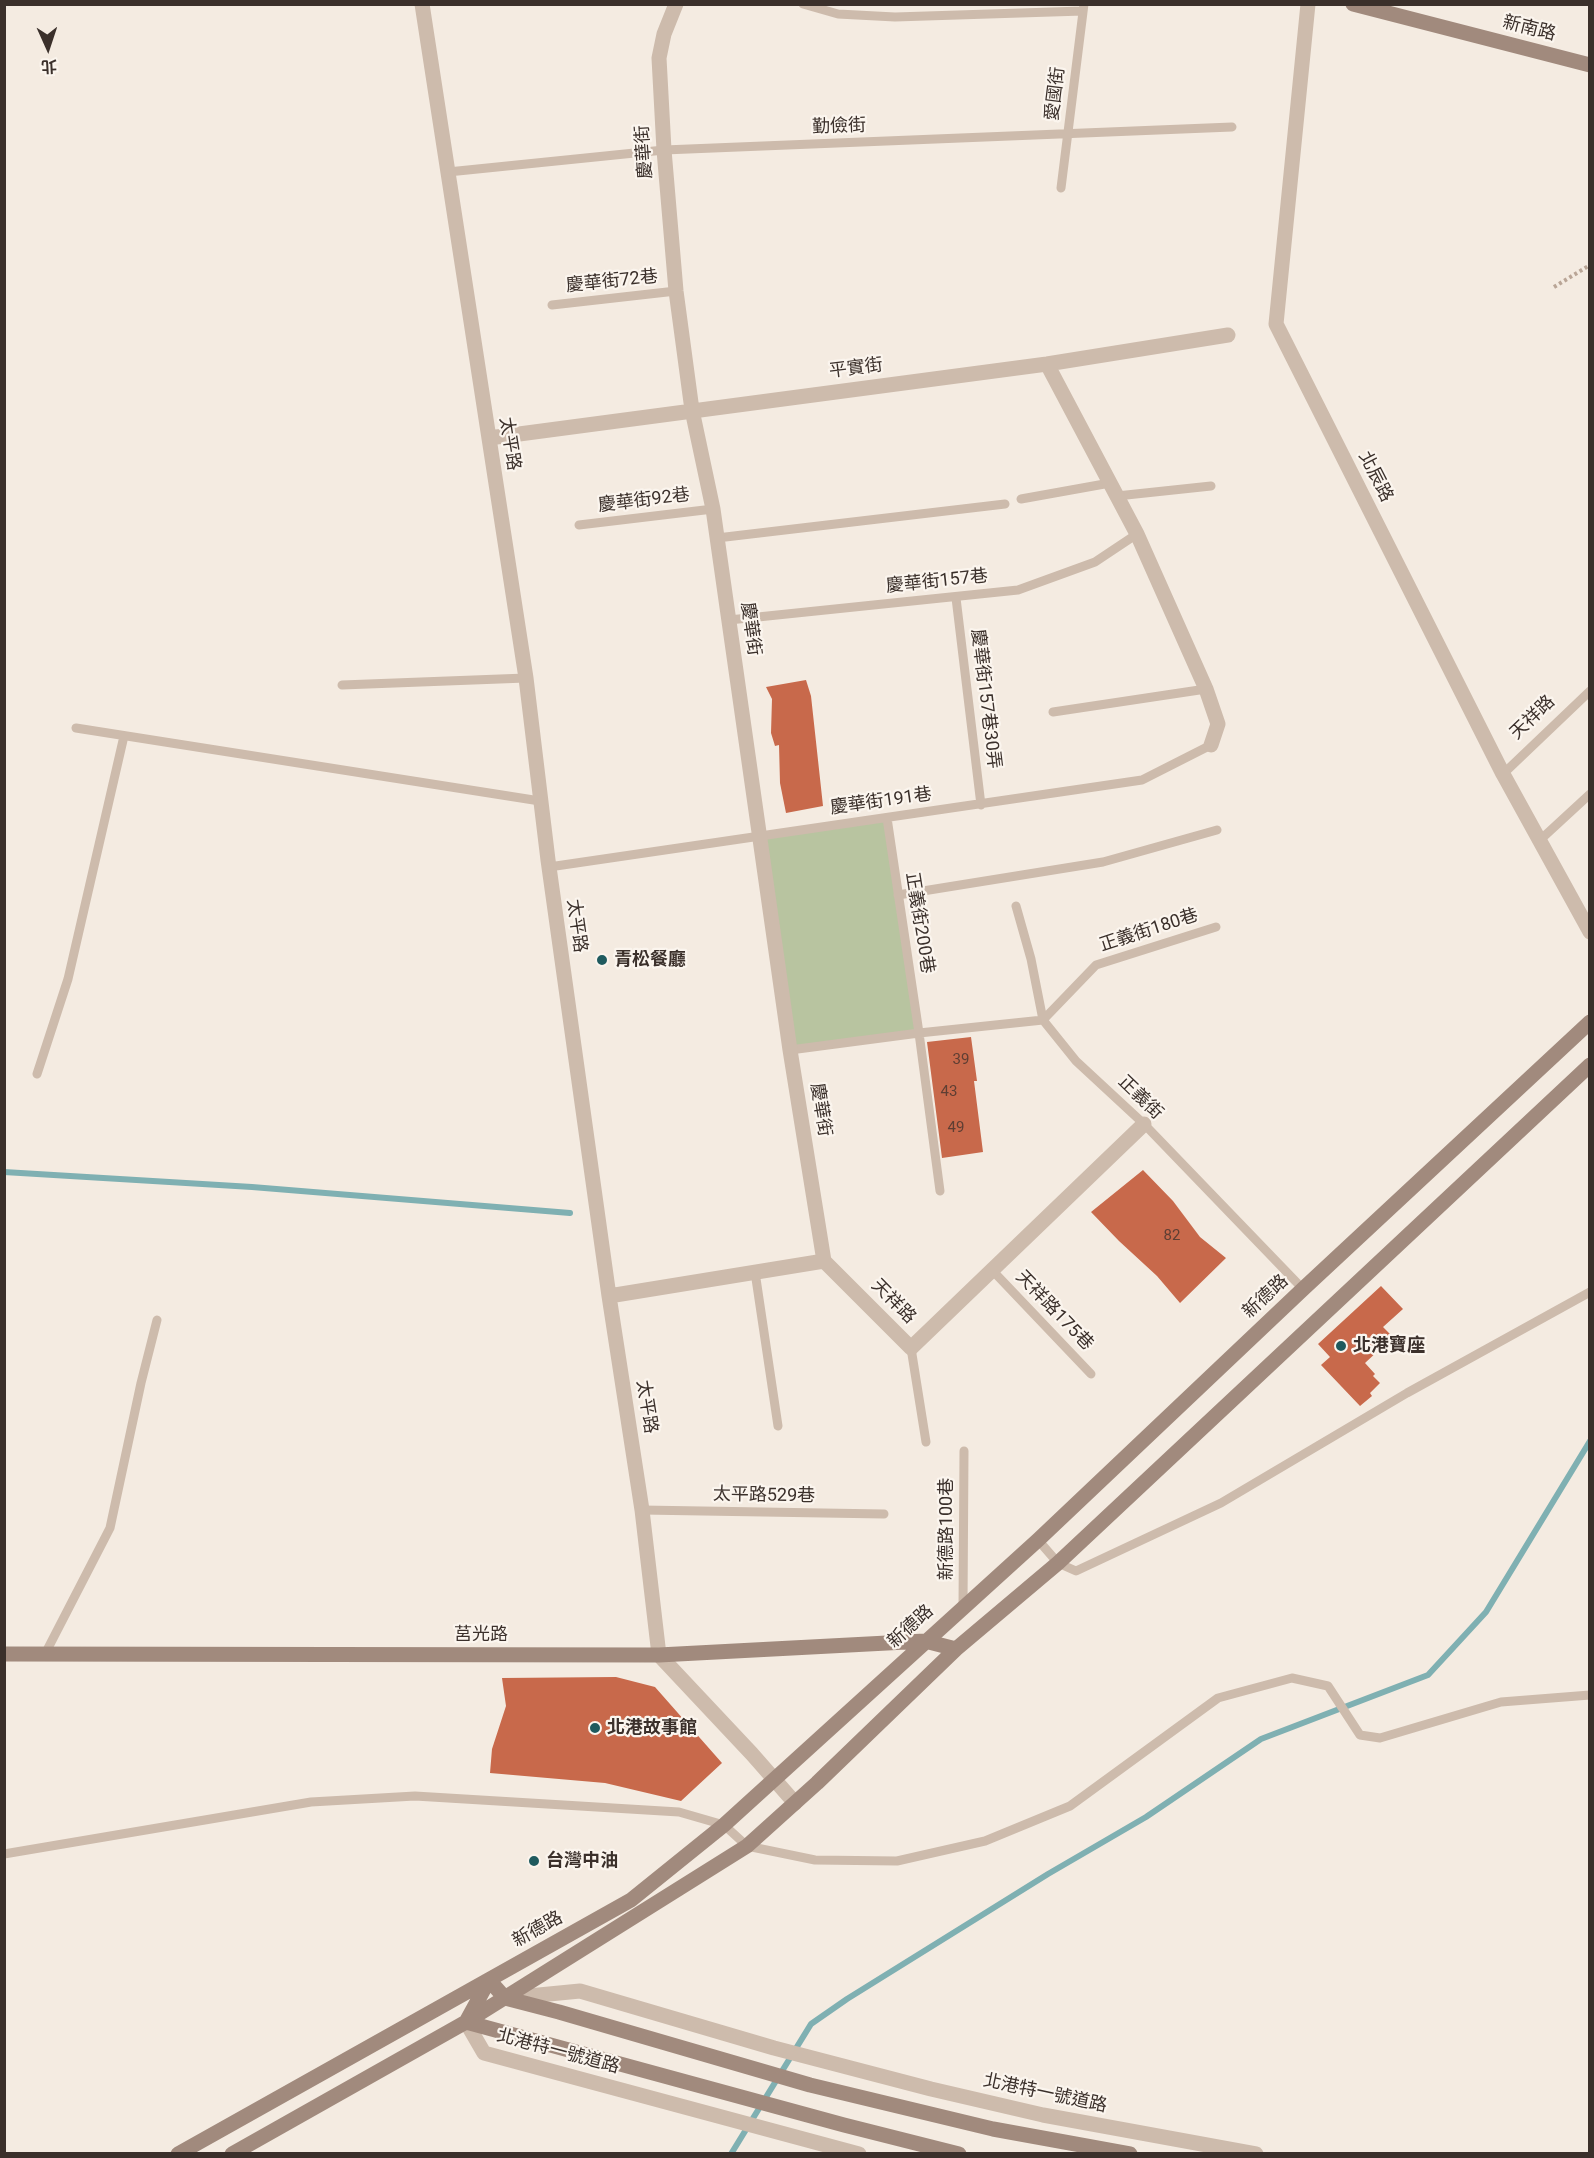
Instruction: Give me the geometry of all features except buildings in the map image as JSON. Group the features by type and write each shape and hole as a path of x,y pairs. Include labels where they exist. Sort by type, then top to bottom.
{"main road":[{"name":"新南路","path":"1353,4 1590,65"},
{"name":"新德路","path":"178,2154 631,1900 724,1825 1038,1540 1590,1022"},
{"path":"232,2154 466,2022 747,1846 956,1649 1058,1563 1590,1065"},
{"name":"莒光路","path":"4,1654 659,1655 925,1641 956,1649"},
{"path":"466,2022 489,1980 505,1998"},
{"name":"北港特一號道路","path":"505,1998 810,2085 993,2128 1130,2154"},
{"name":"北港特一號道路","path":"466,2022 959,2154"}],"street":[{"name":"太平路","path":"422,4 526,678 540,801 609,1296 642,1510 659,1655"},
{"name":"慶華街","path":"676,4 664,33 659,58 676,291 692,410 713,509 790,1050 824,1261"},
{"name":"北辰路","path":"1308,4 1276,324 1503,774 1590,932"},
{"name":"平實街","path":"489,438 1047,364 1228,335"},
{"path":"1047,364 1137,534 1206,689 1218,724 1211,745"},
{"name":"天祥路","path":"824,1261 911,1348 1144,1124"},
{"path":"609,1296 824,1261"},
{"path":"659,1655 795,1803"},
{"name":"北港特一號道路","path":"505,1998 580,1991 774,2048 1043,2115 1256,2154"},
{"name":"北港特一號道路","path":"466,2022 484,2053 859,2154"}],"lane":[{"path":"803,4 838,14 895,17 1084,8"},
{"name":"愛國街","path":"1060,188 1084,8"},
{"name":"勤儉街","path":"448,172 664,150 1232,127"},
{"name":"慶華街72巷","path":"552,305 676,291"},
{"path":"1021,499 1113,490 1211,486"},
{"path":"717,538 1005,504"},
{"name":"慶華街92巷","path":"579,525 713,509"},
{"name":"慶華街157巷","path":"729,620 1018,590 1095,561 1137,534"},
{"name":"慶華街157巷30弄","path":"956,597 981,805"},
{"path":"342,685 526,678"},
{"path":"1053,712 1206,689"},
{"name":"天祥路","path":"1503,774 1590,691"},
{"path":"75,728 540,801"},
{"path":"37,1074 68,979 124,736"},
{"name":"慶華街191巷","path":"549,867 1142,780 1211,745"},
{"path":"1539,841 1590,794"},
{"name":"正義街200巷","path":"886,818 919,1033"},
{"path":"898,895 1103,862 1217,830"},
{"path":"790,1050 1043,1020 1031,958 1016,906"},
{"name":"正義街180巷","path":"1043,1020 1096,965 1216,927"},
{"name":"正義街","path":"1043,1020 1076,1061 1144,1124 1303,1289"},
{"path":"919,1033 940,1191"},
{"name":"天祥路175巷","path":"992,1270 1091,1374"},
{"path":"755,1272 778,1426"},
{"path":"1038,1540 1058,1563 1076,1571 1221,1503 1407,1393 1590,1292"},
{"path":"45,1654 110,1528 157,1320"},
{"path":"911,1348 926,1442"},
{"name":"新德路100巷","path":"963,1607 964,1451"},
{"name":"太平路529巷","path":"642,1510 884,1514"},
{"path":"4,1854 311,1802 415,1796 679,1812 724,1825 747,1846 815,1860 897,1861 985,1841 1070,1806 1218,1698 1292,1678 1328,1686 1360,1735 1380,1738 1501,1702 1590,1695"}],"path":[{"path":"1554,286 1590,265"}],"green space":[{"path":"887,818 919,1033 790,1050 759,836"}],"waterway":[{"path":"4,1172 252,1187 570,1213"},
{"path":"731,2154 811,2024 847,1999 1048,1874 1146,1817 1261,1739 1428,1675 1486,1612 1590,1441"}],"place":[{"name":"青松餐廳","path":"602,960"},
{"name":"北港寶座","path":"1341,1346"},
{"name":"北港故事館","path":"595,1728"},
{"name":"台灣中油","path":"534,1861"}]}
